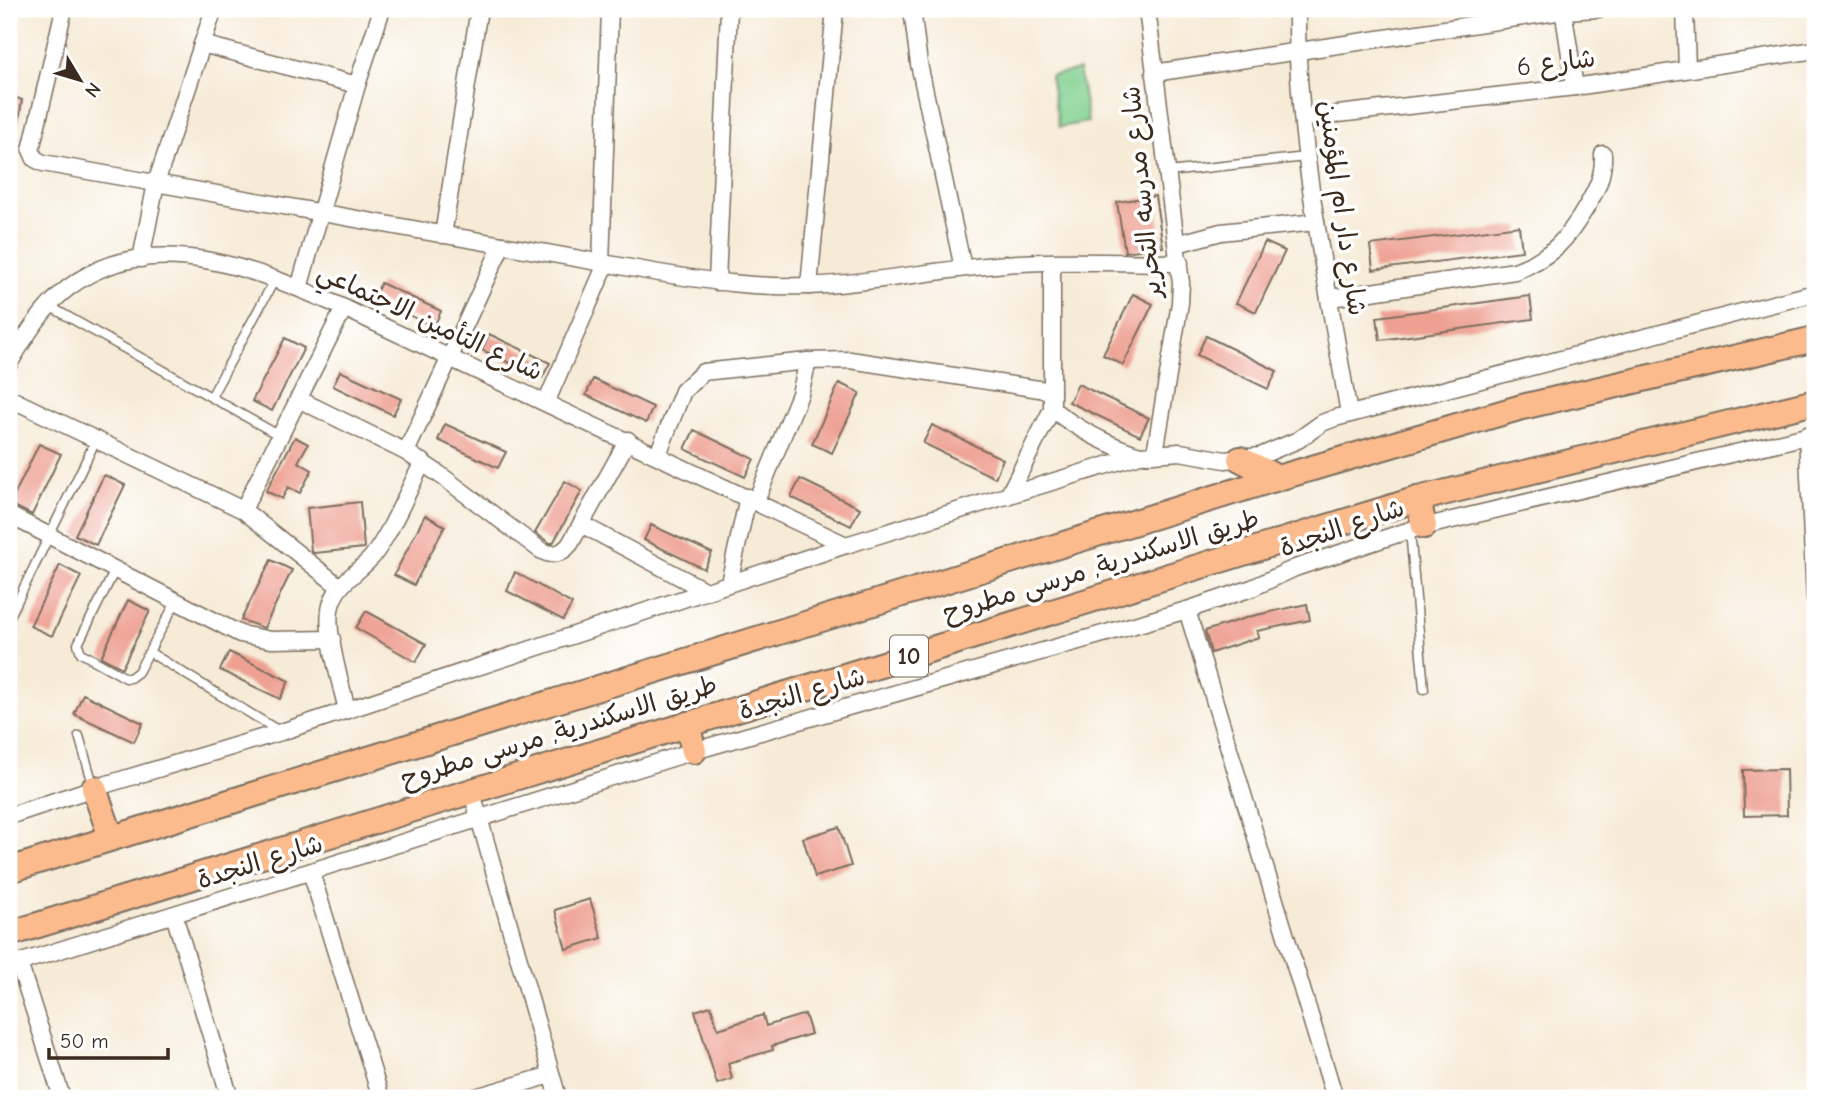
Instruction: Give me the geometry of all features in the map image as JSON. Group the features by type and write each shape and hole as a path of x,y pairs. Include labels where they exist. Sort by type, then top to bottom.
{"main road":[{"name":"طريق الاسكندرية, مرسى مطروح","path":"9,870 1278,478 1522,407 1815,339"},
{"name":"طريق الاسكندرية, مرسى مطروح","path":"9,934 471,789 1418,499 1815,404"},
{"path":"1240,459 1278,478"},
{"path":"1417,528 1418,499"},
{"path":"687,724 694,751"},
{"path":"94,788 111,837"}],"street":[{"path":"64,9 31,150 38,162 744,286 809,286 895,279 963,268 1052,262 1180,263"},
{"path":"141,259 156,183 214,9"},
{"path":"299,288 357,85 382,9"},
{"path":"443,235 479,9"},
{"path":"546,403 604,263 610,9"},
{"path":"717,282 729,9"},
{"path":"809,286 835,9"},
{"path":"912,9 919,64 963,268"},
{"name":"شارع مدرسه التحرير","path":"1147,9 1180,263 1180,303 1148,454"},
{"name":"شارع دار ام المؤمنين","path":"1297,9 1297,50 1306,157 1349,414"},
{"path":"1154,73 1563,10 1598,9"},
{"path":"1685,9 1687,69"},
{"path":"1563,10 1575,87"},
{"path":"202,44 357,85"},
{"name":"شارع 6","path":"1303,118 1575,87 1815,50"},
{"path":"1330,298 1515,271 1531,265 1560,246 1571,233 1599,186 1604,165 1603,154"},
{"path":"1177,244 1221,232 1316,222"},
{"path":"406,452 502,245"},
{"name":"شارع التأمين الاجتماعي","path":"9,364 49,306 68,288 90,274 115,264 141,259 195,258 223,262 299,288 344,308 659,454 846,545"},
{"path":"1008,496 1052,409 1052,262"},
{"path":"9,816 281,732 846,545 1148,454 1180,452 1225,460 1278,450 1322,423 1349,414 1815,293"},
{"path":"243,510 344,308"},
{"path":"659,454 683,391 703,372 840,360 872,362 1052,391"},
{"path":"729,583 752,499 800,394 808,361"},
{"path":"9,398 243,510 340,587"},
{"path":"298,399 423,462 545,553 559,554 566,550 628,440"},
{"path":"1052,409 1102,442 1148,454"},
{"path":"1811,435 1815,599"},
{"name":"شارع النجدة","path":"14,964 694,751 1187,610 1252,588 1295,568 1417,528 1811,435"},
{"path":"347,710 332,639 330,611 340,587 362,567 381,544 423,462"},
{"path":"9,515 225,628 255,638 332,639"},
{"path":"581,524 706,591"},
{"path":"1187,610 1335,1098"},
{"path":"471,789 558,1098"},
{"path":"311,872 381,1098"},
{"path":"173,915 230,1098"},
{"path":"14,964 62,1098"},
{"path":"472,1098 551,1075"}],"lane":[{"path":"1168,172 1306,157"},
{"path":"211,397 275,279"},
{"path":"49,306 280,436"},
{"path":"10,614 96,440"},
{"path":"1417,528 1424,689"},
{"path":"115,570 79,639 79,649 81,653 125,678 135,676 176,602"},
{"path":"149,652 281,732"},
{"path":"79,736 94,788"}],"green space":[{"path":"1079,70 1088,122 1059,127 1050,76"}],"building":[{"path":"9,95 22,100 16,141 9,140"},
{"path":"1155,196 1163,247 1125,252 1117,202"},
{"path":"1519,226 1522,251 1373,270 1370,245"},
{"path":"1265,242 1285,251 1256,312 1236,303"},
{"path":"381,283 441,311 434,327 373,298"},
{"path":"1133,294 1153,304 1123,365 1103,355"},
{"path":"1530,296 1533,319 1380,340 1377,317"},
{"path":"489,334 550,363 542,378 482,350"},
{"path":"1206,336 1277,371 1268,389 1197,355"},
{"path":"285,338 304,348 272,411 252,401"},
{"path":"340,371 401,399 393,415 333,386"},
{"path":"593,379 653,407 646,423 586,395"},
{"path":"839,383 860,393 832,453 812,444"},
{"path":"1078,384 1149,418 1140,436 1069,402"},
{"path":"445,424 506,452 498,468 438,440"},
{"path":"932,425 1003,459 995,478 923,443"},
{"path":"694,430 754,459 745,477 685,449"},
{"path":"295,437 308,444 298,462 312,470 300,493 288,487 282,499 266,491"},
{"path":"39,444 61,454 32,515 10,504"},
{"path":"104,475 125,485 96,545 75,535"},
{"path":"800,479 860,508 851,526 791,497"},
{"path":"565,481 582,491 553,543 550,543 535,533"},
{"path":"360,502 364,548 314,553 311,551 307,508"},
{"path":"425,515 445,526 414,585 394,575"},
{"path":"651,525 712,553 704,569 644,540"},
{"path":"271,560 292,570 264,628 241,620"},
{"path":"60,565 81,576 52,636 30,626"},
{"path":"515,572 572,604 563,620 507,591"},
{"path":"128,600 150,611 122,668 101,657"},
{"path":"1307,604 1310,620 1257,631 1259,637 1211,653 1205,631 1252,616"},
{"path":"366,611 426,644 416,662 356,628"},
{"path":"229,652 289,681 280,699 220,670"},
{"path":"83,694 143,723 134,742 74,714"},
{"path":"1786,769 1787,815 1744,816 1743,770"},
{"path":"839,827 851,866 815,877 803,838"},
{"path":"590,899 602,938 566,949 555,910"},
{"path":"711,1006 718,1029 763,1015 766,1026 805,1014 811,1034 772,1046 773,1050 728,1063 732,1079 717,1084 695,1011"}]}
